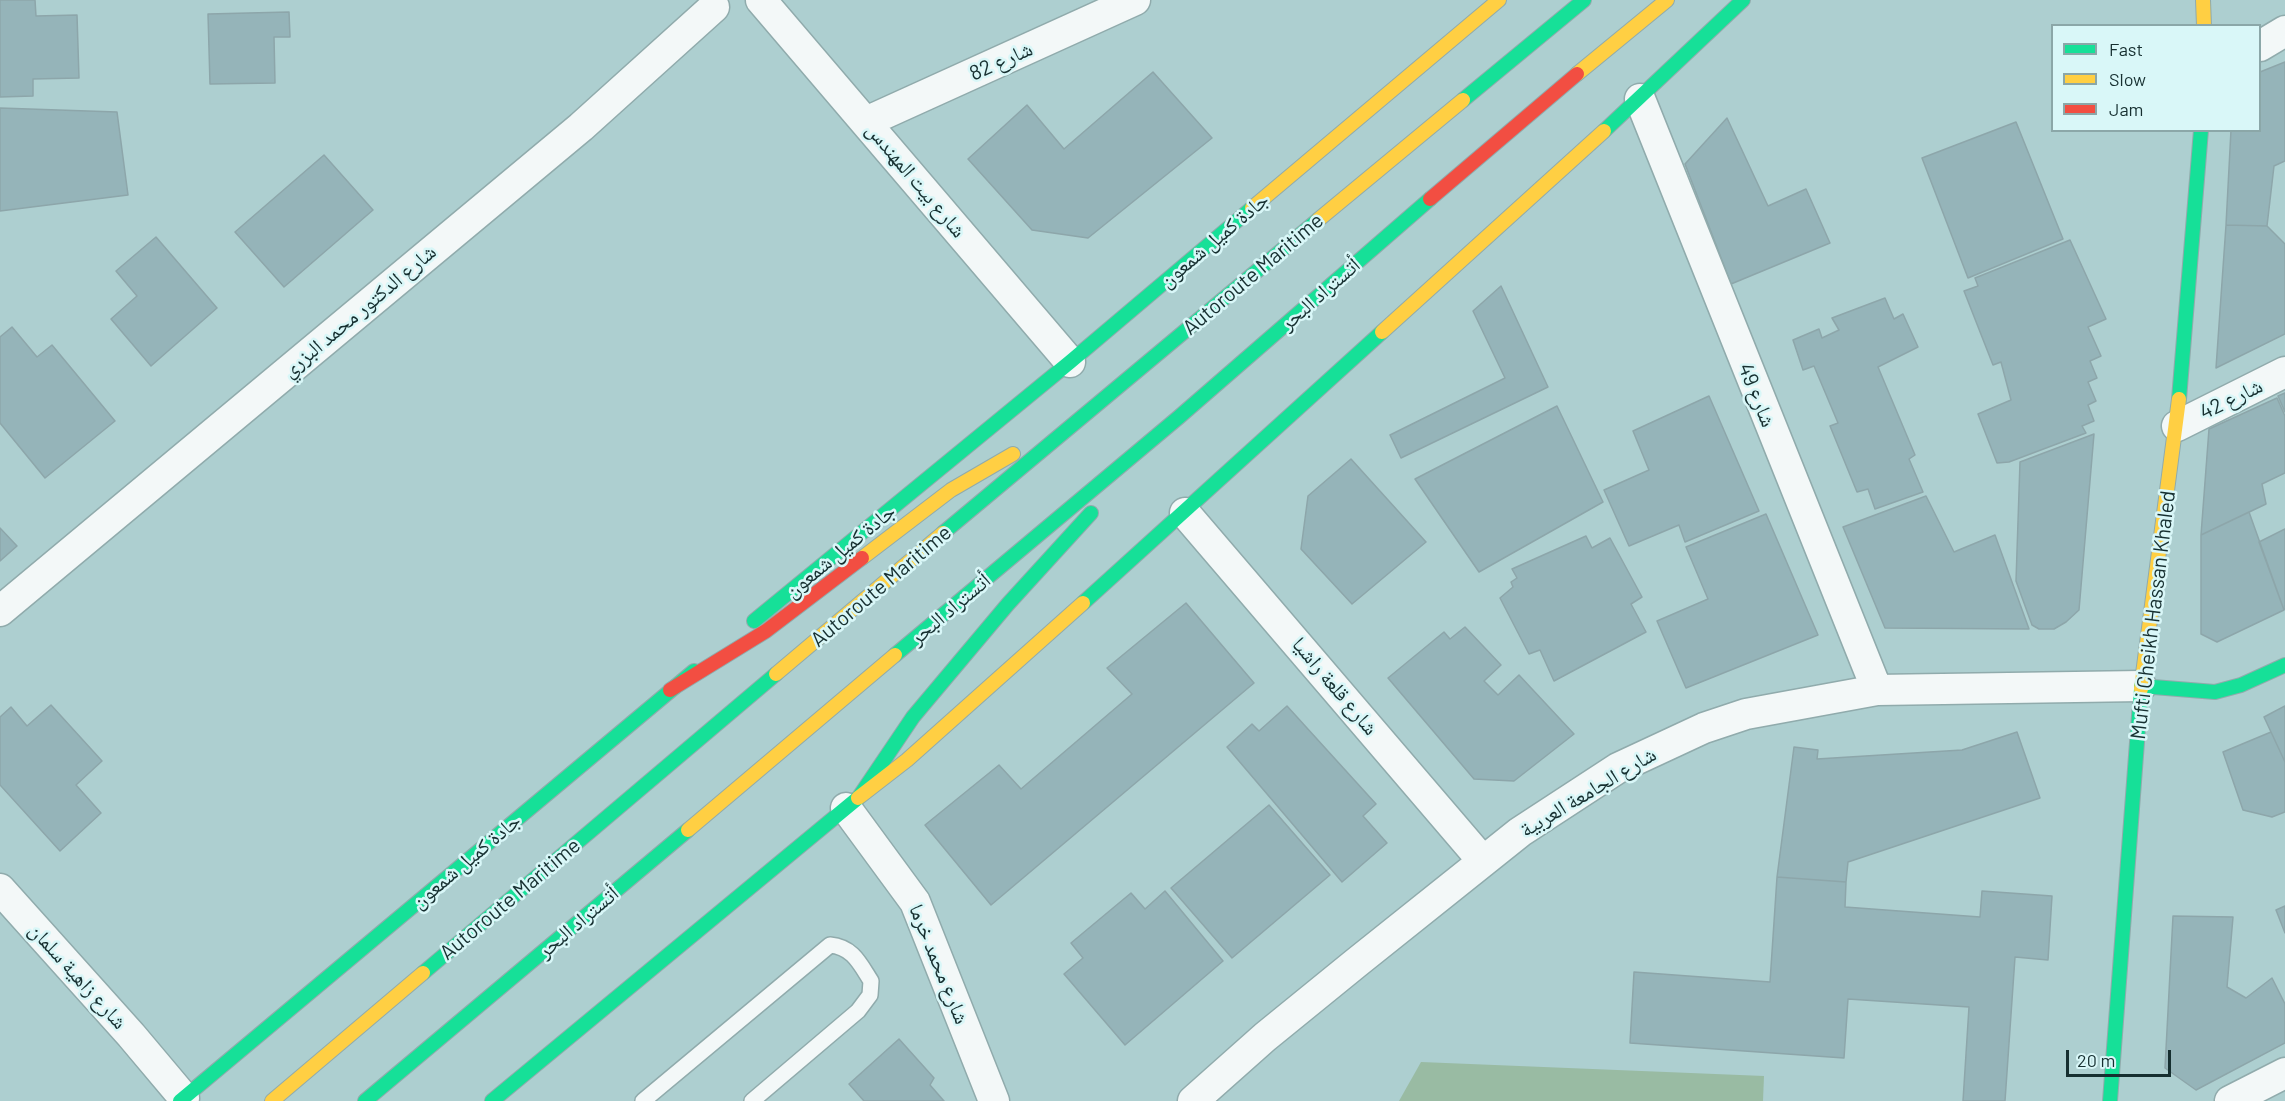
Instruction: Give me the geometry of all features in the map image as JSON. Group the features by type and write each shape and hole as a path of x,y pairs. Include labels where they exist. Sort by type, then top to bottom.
{"main road":[{"name":"جادة كميل شمعون","path":"182,1099 670,690 1070,362 1500,0"},
{"name":"Autoroute Maritime","path":"272,1101 1088,411 1584,0"},
{"name":"أتستراد البحر","path":"366,1101 1179,417 1529,113 1667,0"},
{"path":"492,1101 852,802 907,760 1185,513 1285,419 1640,99 1743,0"},
{"path":"2203,0 2204,24"},
{"name":"Mufti Cheikh Hassan Khaled","path":"2110,1101 2141,686 2177,426 2201,132"},
{"path":"670,690 766,631 951,490 1088,411"},
{"path":"852,802 913,717 1008,604 1179,417"},
{"path":"2141,686 2215,692 2241,685 2285,665"}],"street":[{"path":"708,3 733,9 751,0"},
{"name":"شارع بيت المهندس","path":"761,0 1070,362"},
{"name":"شارع 82","path":"866,122 1135,0"},
{"name":"شارع الدكتور محمد البزري","path":"0,611 581,127 708,3"},
{"path":"2261,45 2285,31"},
{"name":"شارع 49","path":"1640,99 1876,690"},
{"name":"شارع 42","path":"2177,426 2285,372"},
{"name":"شارع قلعة راشيا","path":"1185,513 1482,860"},
{"name":"شارع الجامعة العربية","path":"1193,1101 1274,1030 1482,860 1520,832 1618,768 1704,728 1746,714 1876,690 2141,686"},
{"name":"شارع محمد خرما","path":"852,802 915,902 994,1101"},
{"name":"شارع زاهية سلمان","path":"0,889 131,1035 182,1099"},
{"path":"2230,1101 2285,1073"}],"lane":[{"path":"643,1101 830,945 842,946 854,956 871,981 870,994 858,1011 752,1101"}],"green space":[{"path":"1421,1062 1764,1076 1763,1101 1399,1101"}],"building":[{"path":"0,0 35,0 36,16 77,15 79,78 33,79 33,96 0,97"},
{"path":"289,12 290,37 274,37 275,83 210,84 208,14"},
{"path":"2285,62 2285,161 2274,166 2267,226 2226,225 2231,132 2261,132 2261,72"},
{"path":"1153,72 1212,138 1088,238 1032,230 968,159 1027,105 1064,149"},
{"path":"0,108 117,112 128,195 0,211"},
{"path":"1727,118 1768,206 1806,189 1830,243 1731,284 1685,164"},
{"path":"2016,122 2063,239 1968,278 1922,158"},
{"path":"324,155 373,210 284,287 235,232"},
{"path":"2226,225 2267,226 2285,244 2285,334 2216,368"},
{"path":"156,237 217,308 151,366 111,319 137,296 116,271"},
{"path":"2070,240 2106,319 2088,327 2101,356 2090,361 2097,378 2088,382 2096,401 2088,405 2094,421 2082,426 2086,433 2009,462 1997,463 1978,414 2011,400 2001,362 1993,365 1964,291 1978,286 1975,278"},
{"path":"1501,286 1548,387 1401,458 1390,435 1505,378 1473,311"},
{"path":"1885,298 1894,319 1903,314 1918,347 1878,367 1915,455 1909,459 1923,492 1875,509 1868,489 1857,492 1830,426 1838,423 1814,366 1803,370 1793,340 1819,329 1822,338 1839,330 1832,318"},
{"path":"12,327 37,357 52,345 115,421 45,478 0,423 0,337"},
{"path":"2285,393 2285,412 2278,396"},
{"path":"1709,396 1759,511 1685,542 1679,525 1629,546 1604,490 1649,470 1633,431"},
{"path":"2277,398 2285,416 2285,473 2262,484 2266,504 2201,535 2209,429"},
{"path":"1557,406 1603,502 1479,572 1415,479"},
{"path":"2094,434 2079,610 2054,629 2039,629 2032,625 2016,581 2020,462"},
{"path":"1351,459 1426,542 1352,604 1301,549 1308,496"},
{"path":"1926,496 1954,552 1995,535 2029,629 1885,628 1843,527"},
{"path":"2249,512 2284,610 2217,642 2201,634 2201,535"},
{"path":"1766,514 1818,635 1686,688 1657,621 1708,599 1686,547"},
{"path":"0,528 17,546 0,561"},
{"path":"2285,529 2285,609 2284,610 2259,542"},
{"path":"1586,536 1592,548 1610,538 1642,597 1631,604 1646,632 1554,681 1540,650 1529,654 1500,598 1513,587 1511,582 1517,578 1512,569"},
{"path":"1186,603 1254,683 991,905 925,825 999,765 1021,789 1132,694 1107,668"},
{"path":"1465,627 1501,665 1484,681 1498,695 1519,675 1574,734 1514,781 1474,779 1388,678 1444,632 1450,639"},
{"path":"51,705 102,761 76,785 101,813 60,851 0,785 0,717 11,707 27,726"},
{"path":"1287,706 1376,804 1363,816 1387,843 1342,882 1227,747 1252,724 1259,731"},
{"path":"2285,706 2285,762 2264,717"},
{"path":"2017,732 2040,798 1848,862 1846,882 1777,877 1794,747 1818,750 1817,759 1962,750"},
{"path":"2271,732 2285,762 2285,812 2272,817 2243,810 2223,752"},
{"path":"1269,805 1330,875 1232,958 1171,888"},
{"path":"1777,877 1846,882 1845,907 1980,917 1982,891 2052,896 2048,960 2015,957 2005,1101 1963,1101 1969,1007 1848,999 1844,1058 1630,1043 1634,972 1770,982"},
{"path":"1165,891 1223,961 1125,1045 1064,974 1083,958 1071,943 1131,893 1145,909"},
{"path":"2285,906 2285,933 2276,910"},
{"path":"2173,916 2233,917 2227,987 2246,998 2272,978 2285,1004 2285,1043 2196,1090 2165,1068"},
{"path":"899,1039 934,1078 930,1085 944,1101 864,1101 849,1084"}],"traffic: fast":[{"path":"1463,100 1584,0"},
{"path":"1604,131 1743,0"},
{"path":"2179,399 2201,132"},
{"path":"895,655 1179,417 1430,199"},
{"path":"754,621 1070,362 1252,208"},
{"path":"943,533 1318,220"},
{"path":"1083,603 1382,332"},
{"path":"859,797 913,717 1008,604 1091,513"},
{"path":"2141,686 2215,692 2241,685 2285,665"},
{"path":"180,1101 694,671"},
{"path":"423,973 776,674"},
{"path":"2110,1101 2141,689"},
{"path":"492,1101 858,798"},
{"path":"365,1101 688,830"}],"traffic: slow":[{"path":"1252,208 1499,0"},
{"path":"1577,74 1667,0"},
{"path":"2203,0 2204,24"},
{"path":"1318,220 1463,100"},
{"path":"1382,332 1604,131"},
{"path":"2141,689 2179,399"},
{"path":"862,558 951,490 1013,454"},
{"path":"776,674 943,533"},
{"path":"858,798 907,760 1083,603"},
{"path":"688,830 895,655"},
{"path":"272,1101 423,973"}],"traffic: jam":[{"path":"1430,199 1577,74"},
{"path":"670,690 766,631 862,558"}]}
